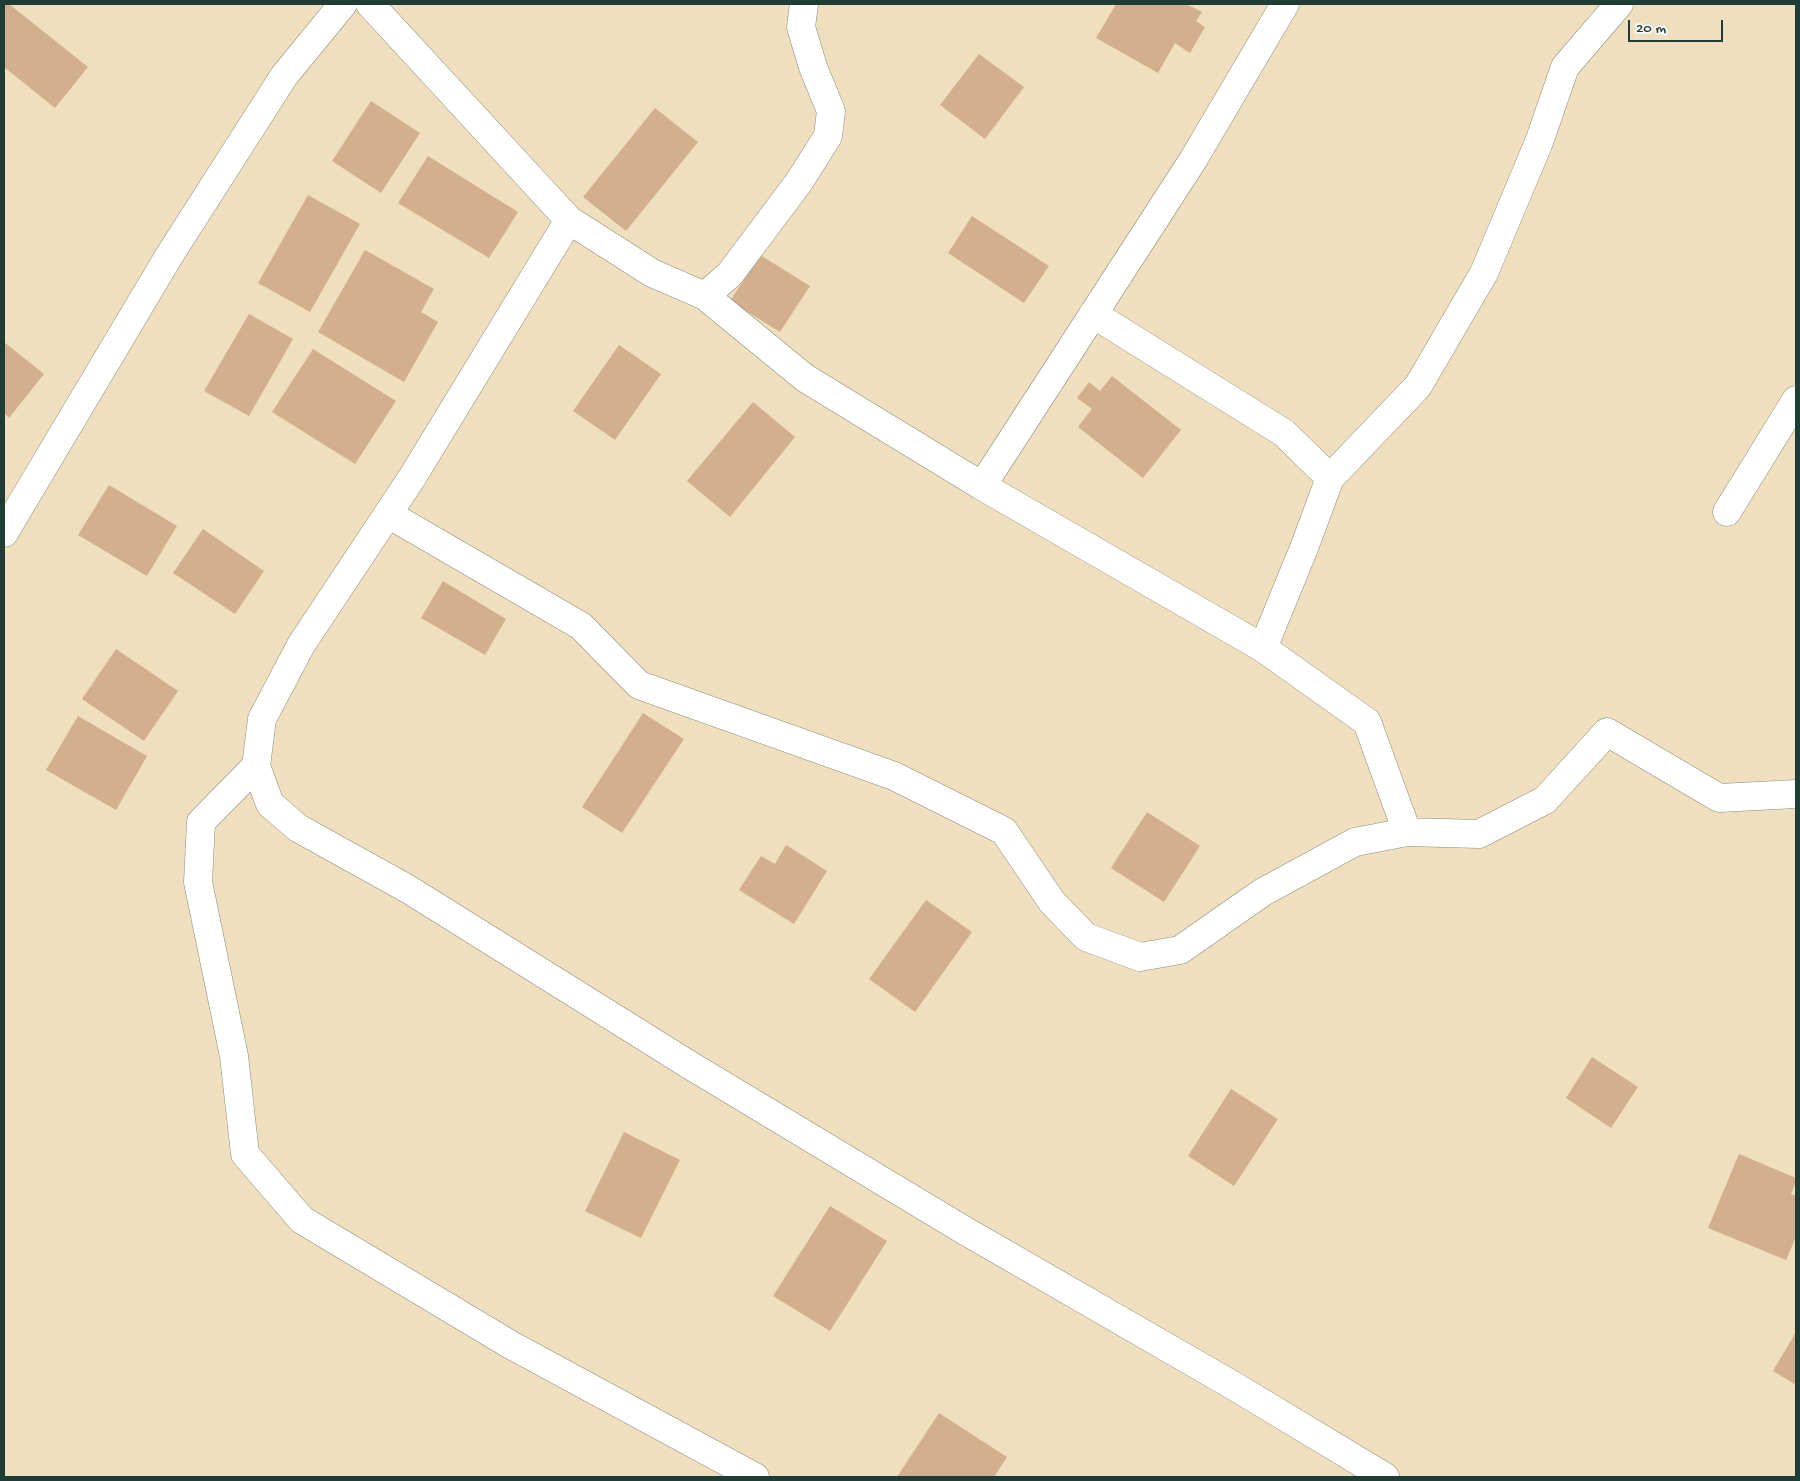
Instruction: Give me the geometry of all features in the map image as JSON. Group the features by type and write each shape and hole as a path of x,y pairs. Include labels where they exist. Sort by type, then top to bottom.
{"street":[{"path":"4,532 169,256 284,76 343,4"},
{"path":"370,4 569,220 652,273 704,296 805,378 982,486 1263,648 1367,722 1408,832"},
{"path":"704,296 730,274 799,182 828,136 831,111 813,67 801,28 804,4"},
{"path":"982,486 1193,160 1285,4"},
{"path":"1263,648 1330,478 1418,386 1484,273 1539,142 1565,67 1619,4"},
{"path":"569,220 418,467 301,645 266,711 262,719 256,766 270,804 298,828 408,889 688,1064 962,1229 1234,1386 1385,1477"},
{"path":"1093,314 1284,433 1330,478"},
{"path":"1727,512 1796,400"},
{"path":"388,514 581,626 639,685 894,776 1004,831 1052,902 1086,937 1140,957 1180,950 1263,892 1354,842 1408,832 1479,834 1545,800 1607,732 1718,798 1796,794"},
{"path":"256,766 200,822 198,882 234,1056 244,1154 302,1220 511,1345 755,1477"}],"building":[{"path":"4,4 9,4 88,67 55,108 4,67"},
{"path":"1116,4 1186,4 1202,12 1196,21 1205,27 1190,53 1175,43 1158,73 1096,38"},
{"path":"979,54 1024,87 985,139 940,105"},
{"path":"371,101 420,133 381,193 332,161"},
{"path":"655,108 698,142 626,231 583,197"},
{"path":"428,156 518,212 489,258 398,203"},
{"path":"308,195 360,224 310,312 258,283"},
{"path":"972,216 1049,266 1024,303 948,253"},
{"path":"365,250 434,289 421,312 438,322 404,382 318,332"},
{"path":"760,255 810,286 780,332 730,301"},
{"path":"249,314 293,339 249,416 204,391"},
{"path":"4,342 44,374 9,418 4,413"},
{"path":"619,345 661,374 615,440 573,411"},
{"path":"313,349 396,401 355,464 272,412"},
{"path":"1112,376 1181,430 1143,478 1078,427 1092,409 1077,398 1089,382 1100,391"},
{"path":"753,402 795,437 730,517 687,481"},
{"path":"109,485 177,526 147,576 78,535"},
{"path":"203,529 264,571 235,614 173,573"},
{"path":"443,581 506,619 485,655 421,618"},
{"path":"116,649 178,691 144,741 82,699"},
{"path":"643,713 684,739 622,833 582,807"},
{"path":"78,716 147,756 116,810 46,770"},
{"path":"1147,812 1200,846 1164,902 1111,868"},
{"path":"786,845 827,871 794,924 739,890 761,856 775,864"},
{"path":"926,900 972,932 915,1012 869,979"},
{"path":"1592,1057 1638,1087 1611,1128 1566,1098"},
{"path":"1231,1089 1278,1119 1234,1186 1188,1156"},
{"path":"624,1132 680,1160 641,1238 585,1211"},
{"path":"1739,1154 1796,1178 1791,1194 1796,1196 1796,1237 1786,1260 1708,1228"},
{"path":"830,1206 887,1241 830,1331 773,1296"},
{"path":"1796,1332 1796,1385 1773,1371"},
{"path":"939,1413 1007,1457 994,1477 897,1477"}]}
